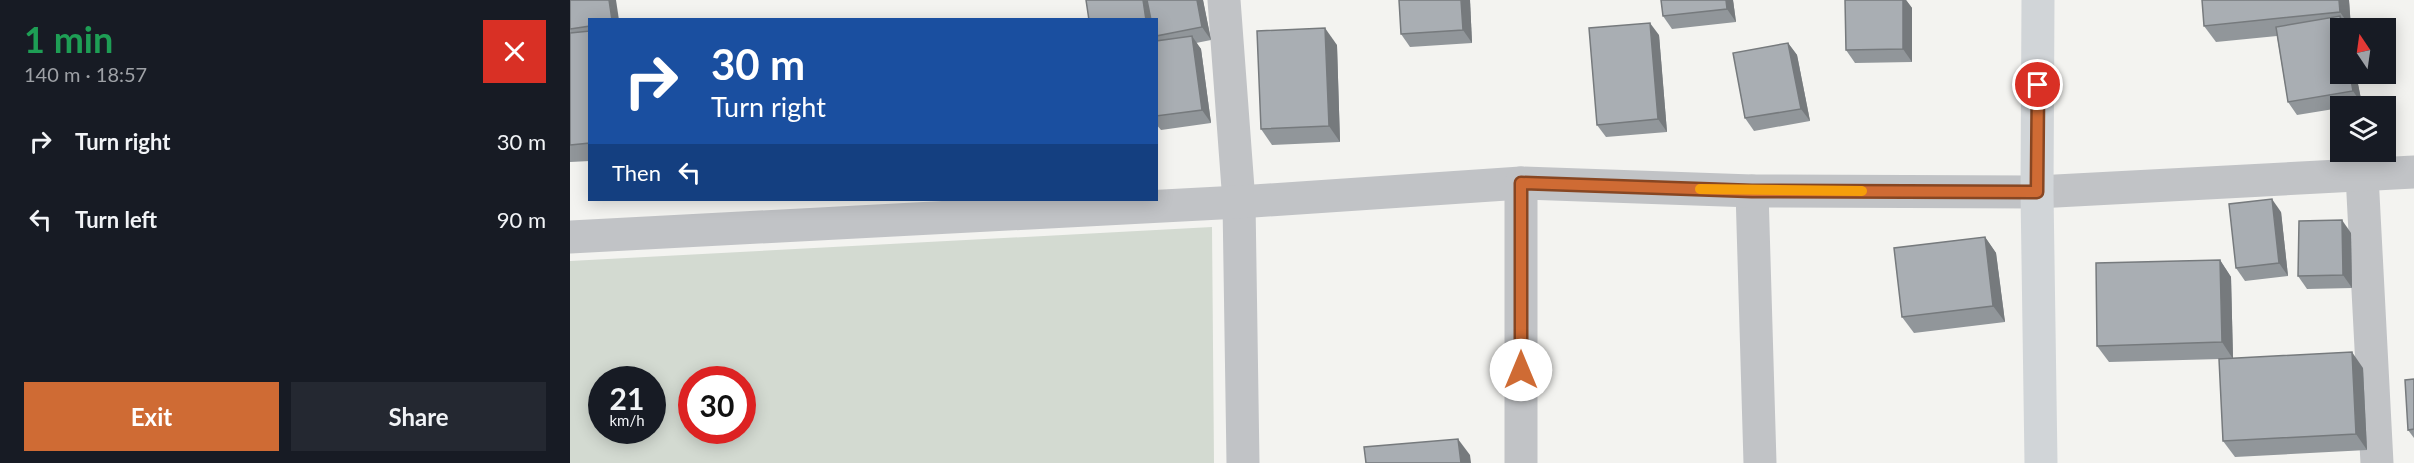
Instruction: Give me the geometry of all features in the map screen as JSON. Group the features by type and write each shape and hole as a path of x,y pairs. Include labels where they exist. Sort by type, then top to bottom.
{"street":[{"path":"1224,0 1239,202 1243,463"},
{"path":"2038,0 2037,192 2041,463"},
{"path":"570,237 1239,202 1521,183 1752,191 2037,192 2414,172"},
{"path":"2362,176 2377,463"},
{"path":"1521,183 1521,463"},
{"path":"1752,191 1760,463"}],"shaded area":[{"path":"1212,227 1214,463 570,463 570,261"}],"building":[{"path":"570,0 609,0 612,18 588,18 588,26 570,29"},
{"path":"1086,0 1143,0 1146,18 1089,18"},
{"path":"1147,0 1197,0 1202,27 1158,36 1158,18 1151,18"},
{"path":"1399,0 1461,0 1463,30 1401,34"},
{"path":"1661,0 1726,0 1727,9 1663,16"},
{"path":"1845,0 1903,0 1903,49 1846,50"},
{"path":"2202,0 2339,0 2340,12 2204,26"},
{"path":"2340,16 2340,18 2330,18 2330,84 2352,84 2353,91 2288,102 2276,27"},
{"path":"1650,23 1658,119 1597,125 1589,28"},
{"path":"1325,28 1329,126 1261,129 1257,31"},
{"path":"588,31 588,143 570,145 570,33"},
{"path":"1192,36 1202,110 1158,116 1158,41"},
{"path":"1788,43 1801,109 1745,118 1733,53"},
{"path":"2272,199 2279,263 2236,268 2229,204"},
{"path":"2342,220 2343,275 2298,276 2299,221"},
{"path":"1985,237 1993,306 1902,317 1894,248"},
{"path":"2220,260 2222,342 2097,346 2096,263"},
{"path":"2352,352 2356,434 2223,441 2219,359"},
{"path":"2414,379 2414,429 2408,430 2405,380"},
{"path":"1458,439 1461,463 1366,463 1364,447"}],"slow traffic":[{"path":"1700,189 1862,191"}],"route":[{"path":"1521,370 1521,183 1752,191 2037,192 2038,85"}]}
